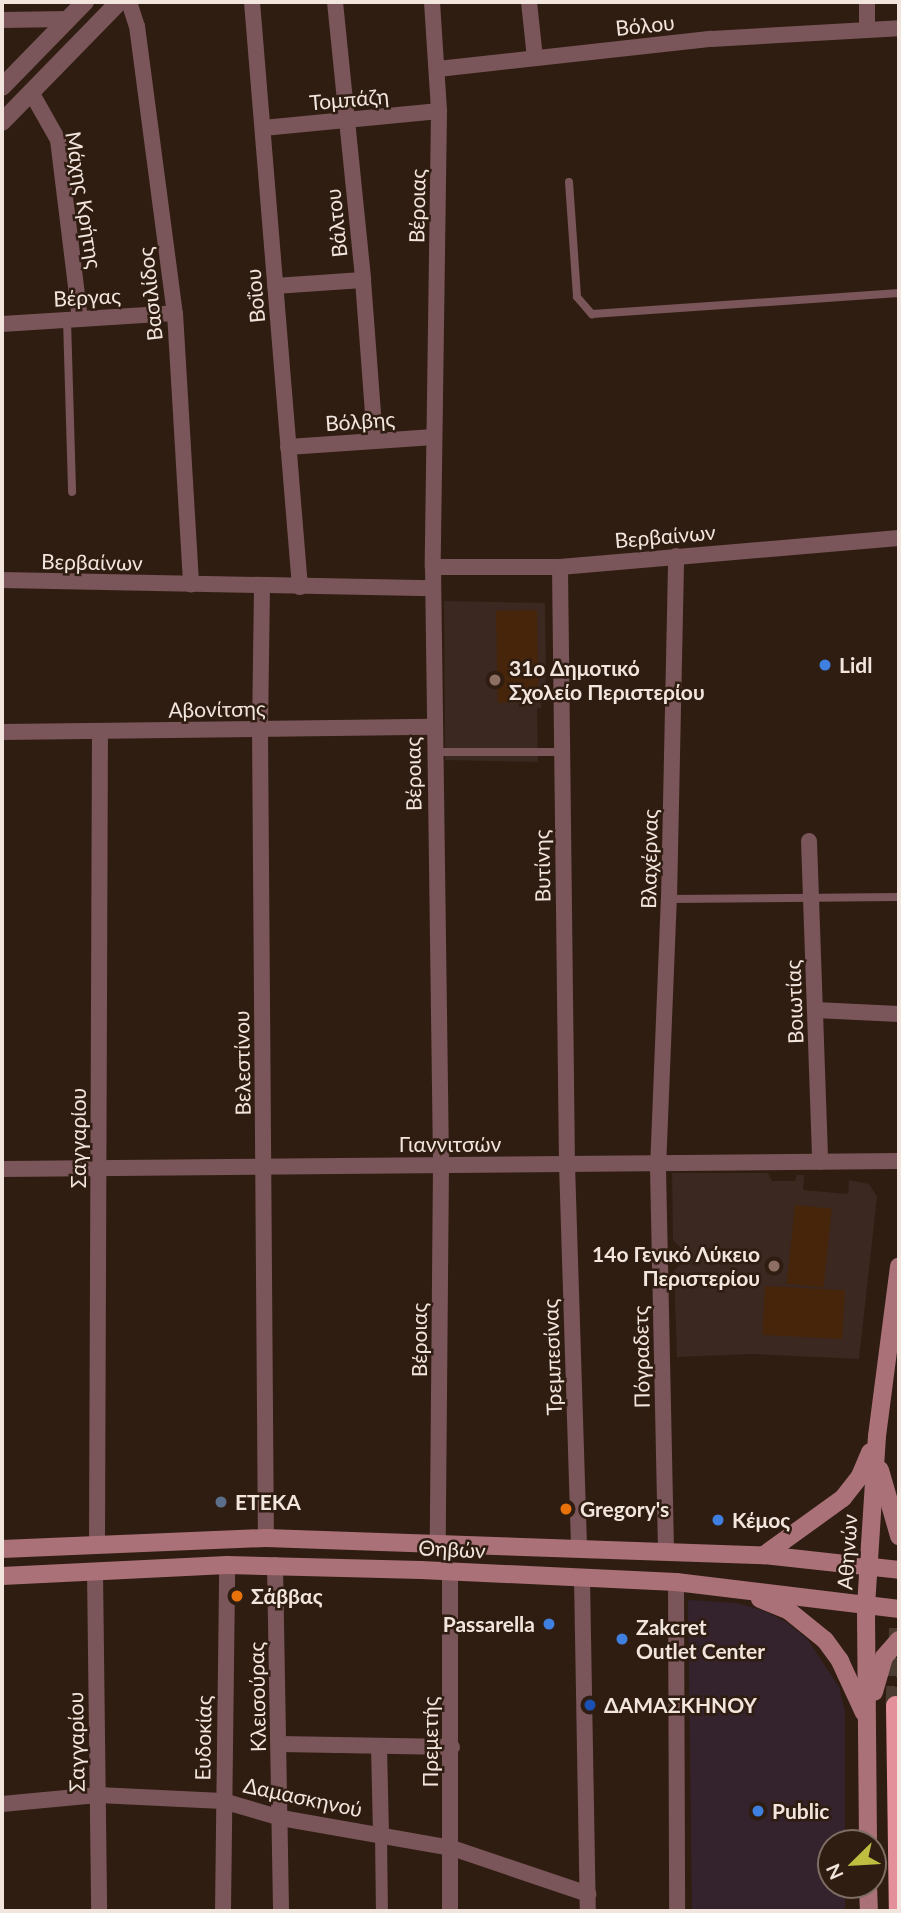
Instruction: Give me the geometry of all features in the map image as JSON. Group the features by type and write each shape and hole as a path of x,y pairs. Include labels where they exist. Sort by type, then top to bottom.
{"highway":[{"path":"895,1705 898,1911"}],"main road":[{"name":"Αθηνών","path":"868,1829 866,1606 884,1568 877,1436 899,1266"},
{"path":"877,1436 882,1481 899,1536"},
{"path":"764,1555 843,1498 860,1476 877,1436"},
{"name":"Θηβών","path":"2,1549 266,1538 438,1546 666,1550 764,1555 884,1568"},
{"name":"Θηβών","path":"2,1576 275,1565 676,1582 893,1609"},
{"path":"884,1568 899,1583"},
{"path":"737,1590 789,1611 825,1640 853,1685 868,1722"},
{"path":"893,1609 899,1593"},
{"path":"868,1722 884,1657 899,1640"}],"street":[{"path":"2,86 85,2"},
{"path":"2,122 119,2"},
{"name":"Βασιλίδος","path":"129,2 137,26 175,313 191,585"},
{"name":"Βοΐου","path":"251,2 300,587"},
{"name":"Βάλτου","path":"335,2 363,280 375,440"},
{"name":"Βέροιας","path":"432,2 439,111 433,567 433,727 441,1165 438,1546"},
{"path":"529,2 535,58"},
{"path":"867,2 867,29"},
{"path":"2,20 69,19"},
{"name":"Βόλου","path":"438,69 723,38 899,28"},
{"name":"Μάχης Κρήτης","path":"31,92 58,140 73,319"},
{"name":"Τομπάζη","path":"263,128 439,111"},
{"path":"275,286 363,280"},
{"name":"Βέργας","path":"2,324 175,313"},
{"name":"Βόλβης","path":"288,447 434,437"},
{"name":"Βερβαίνων","path":"433,567 560,567 899,538"},
{"name":"Βλαχέρνας","path":"659,1163 669,899 676,556"},
{"name":"Βυτίνης","path":"560,567 567,1164"},
{"name":"Βερβαίνων","path":"2,580 262,587 433,588"},
{"name":"Βελεστίνου","path":"262,587 260,729 266,1538"},
{"name":"Αβονίτσης","path":"2,732 433,727"},
{"name":"Σαγγαρίου","path":"97,1544 100,731"},
{"name":"Βοιωτίας","path":"809,841 820,1162"},
{"path":"815,1010 899,1014"},
{"name":"Γιαννιτσών","path":"2,1169 899,1161"},
{"name":"Πόγραδετς","path":"659,1163 666,1550"},
{"name":"Τρεμπεσίνας","path":"567,1164 579,1549"},
{"name":"Ευδοκίας","path":"223,1911 227,1565"},
{"name":"Κλεισούρας","path":"275,1565 281,1911"},
{"name":"Σαγγαρίου","path":"96,1572 99,1911"},
{"name":"Πρεμετής","path":"450,1572 450,1911"},
{"path":"582,1578 588,1911"},
{"path":"676,1582 677,1911"},
{"path":"279,1744 452,1747"},
{"path":"379,1746 382,1911"},
{"name":"Δαμασκηνού","path":"2,1804 99,1796 223,1801 281,1818 452,1848 587,1894"}],"lane":[{"path":"569,183 577,298 592,314 899,293"},
{"name":"Μάχης Κρήτης","path":"72,492 73,319"},
{"path":"434,752 562,752"},
{"path":"669,899 899,897"}],"shaded area":[{"name":"31ο Δημοτικό Σχολείο Περιστερίου","path":"444,601 545,603 546,676 545,685 541,685 541,708 537,708 538,762 445,760"},
{"path":"537,610 539,702 498,703 496,611"},
{"name":"14ο Γενικό Λύκειο Περιστερίου","path":"672,1173 768,1173 772,1181 795,1181 797,1175 804,1175 803,1190 848,1194 849,1180 869,1184 877,1197 859,1359 752,1354 677,1357 674,1271 682,1262 681,1248 673,1240"},
{"path":"795,1205 832,1209 824,1287 787,1284"},
{"path":"765,1286 845,1290 842,1339 762,1335"},
{"name":"Public","path":"688,1600 736,1603 762,1610 786,1622 808,1640 839,1687 845,1712 845,1829 817,1829 817,1899 845,1899 845,1911 692,1911"}],"tunnel":[{"path":"895,1705 899,1619"}],"place":[{"name":"Lidl","path":"825,665"},
{"name":"31ο Δημοτικό Σχολείο Περιστερίου","path":"495,680"},
{"name":"14ο Γενικό Λύκειο Περιστερίου","path":"774,1266"},
{"name":"ΕΤΕΚΑ","path":"221,1502"},
{"name":"Gregory's","path":"566,1509"},
{"name":"Κέμος","path":"718,1520"},
{"name":"Σάββας","path":"237,1596"},
{"name":"Passarella","path":"549,1624"},
{"name":"Zakcret Outlet Center","path":"622,1639"},
{"name":"ΔΑΜΑΣΚΗΝΟΥ","path":"590,1705"},
{"name":"Public","path":"758,1811"}]}
